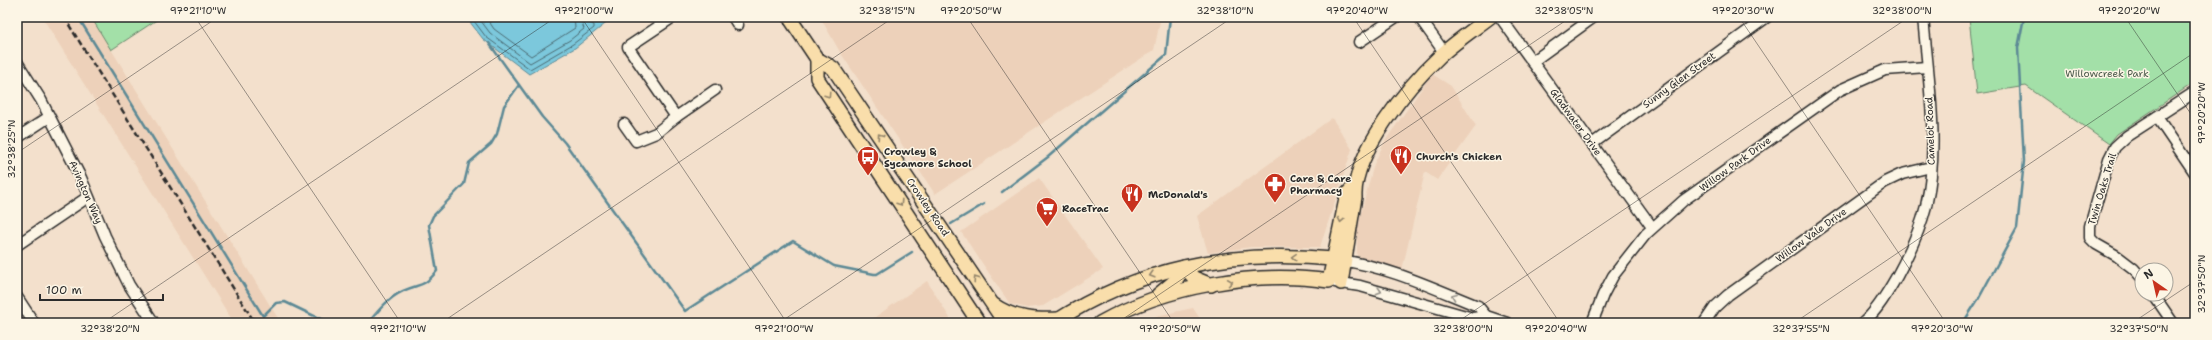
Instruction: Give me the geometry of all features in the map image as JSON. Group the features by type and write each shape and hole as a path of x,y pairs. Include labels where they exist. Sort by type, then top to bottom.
{"main road":[{"name":"Crowley Road","path":"789,17 817,59 833,68 1005,323"},
{"path":"1100,323 1149,300 1182,290 1269,278 1311,278 1335,282 1347,194 1355,185 1368,150 1378,132 1409,90 1444,52 1490,17"},
{"path":"817,59 817,78 979,323"},
{"path":"991,302 1002,310 1018,317 1056,321 1120,286 1146,276 1184,267 1232,258 1261,256 1339,260"},
{"path":"1184,267 1194,278 1211,285"},
{"path":"1149,300 1176,280 1184,267"}],"street":[{"path":"673,17 628,47 676,117"},
{"path":"1359,42 1396,17"},
{"path":"1419,17 1444,52"},
{"name":"Gladwater Drive","path":"1500,17 1652,227"},
{"path":"1532,62 1594,17"},
{"name":"Sunny Glen Street","path":"1592,144 1767,17"},
{"name":"Camelot Road","path":"1863,323 1890,288 1904,263 1920,226 1926,206 1931,167 1932,141 1923,17"},
{"name":"Avington Way","path":"17,62 41,100 81,178 88,198 129,285 154,323"},
{"name":"Willow Park Drive","path":"1592,323 1603,295 1613,276 1652,227 1684,200 1840,90 1885,70 1927,67"},
{"path":"624,124 636,142 656,134 676,117 715,90"},
{"name":"Twin Oaks Trail","path":"2134,269 2118,256 2096,244 2090,238 2090,226 2109,159 2115,147 2127,136 2195,92"},
{"path":"17,138 49,117"},
{"path":"2157,117 2195,174"},
{"name":"Willow Vale Drive","path":"1704,323 1715,307 1728,295 1885,182 1902,174 1931,167"},
{"path":"17,245 88,198"},
{"path":"1339,260 1396,274 1478,306 1485,320"},
{"path":"1335,282 1360,286 1473,318 1507,323"},
{"path":"17,297 34,323"},
{"path":"2159,302 2173,323"}],"shaded area":[{"path":"42,17 91,17 281,323 234,323"},
{"path":"820,17 1161,17 1154,50 935,194 840,52"},
{"path":"1432,74 1451,86 1476,126 1437,180 1425,172 1402,270 1357,256 1357,228 1374,164 1385,141"},
{"path":"1332,118 1352,149 1320,247 1251,247 1208,253 1197,216"},
{"path":"1039,178 1103,269 1043,306 1027,308 1010,304 961,232"},
{"path":"927,281 953,323 868,322"},
{"path":"1193,308 1203,323 1145,323 1156,316"}],"green space":[{"path":"91,17 161,17 111,50"},
{"name":"Willowcreek Park","path":"1969,17 2195,17 2195,82 2117,134 2109,144 2026,86 1977,94"}],"water":[{"path":"466,17 586,17 592,21 599,17 604,20 605,24 575,48 529,74 483,39"}],"waterway":[{"path":"78,17 263,316 276,303 285,302 329,323"},
{"path":"1002,192 1048,157 1166,55 1170,17"},
{"path":"1963,323 1979,298 2017,228 2024,161 2018,48 2024,17"},
{"path":"489,43 542,117 565,143 685,311 793,241 834,266 874,274 877,274 912,252"},
{"path":"368,323 393,297 403,291 425,283 437,271 429,225 433,216 464,184 469,163 491,144 497,134 504,106 519,85"},
{"path":"951,224 984,204"}],"railway":[{"path":"64,17 255,323"}],"place":[{"name":"Crowley & Sycamore School","path":"868,176"},
{"name":"Church's Chicken","path":"1401,176"},
{"name":"Care & Care Pharmacy","path":"1275,204"},
{"name":"McDonald's","path":"1132,214"},
{"name":"RaceTrac","path":"1047,228"}]}
